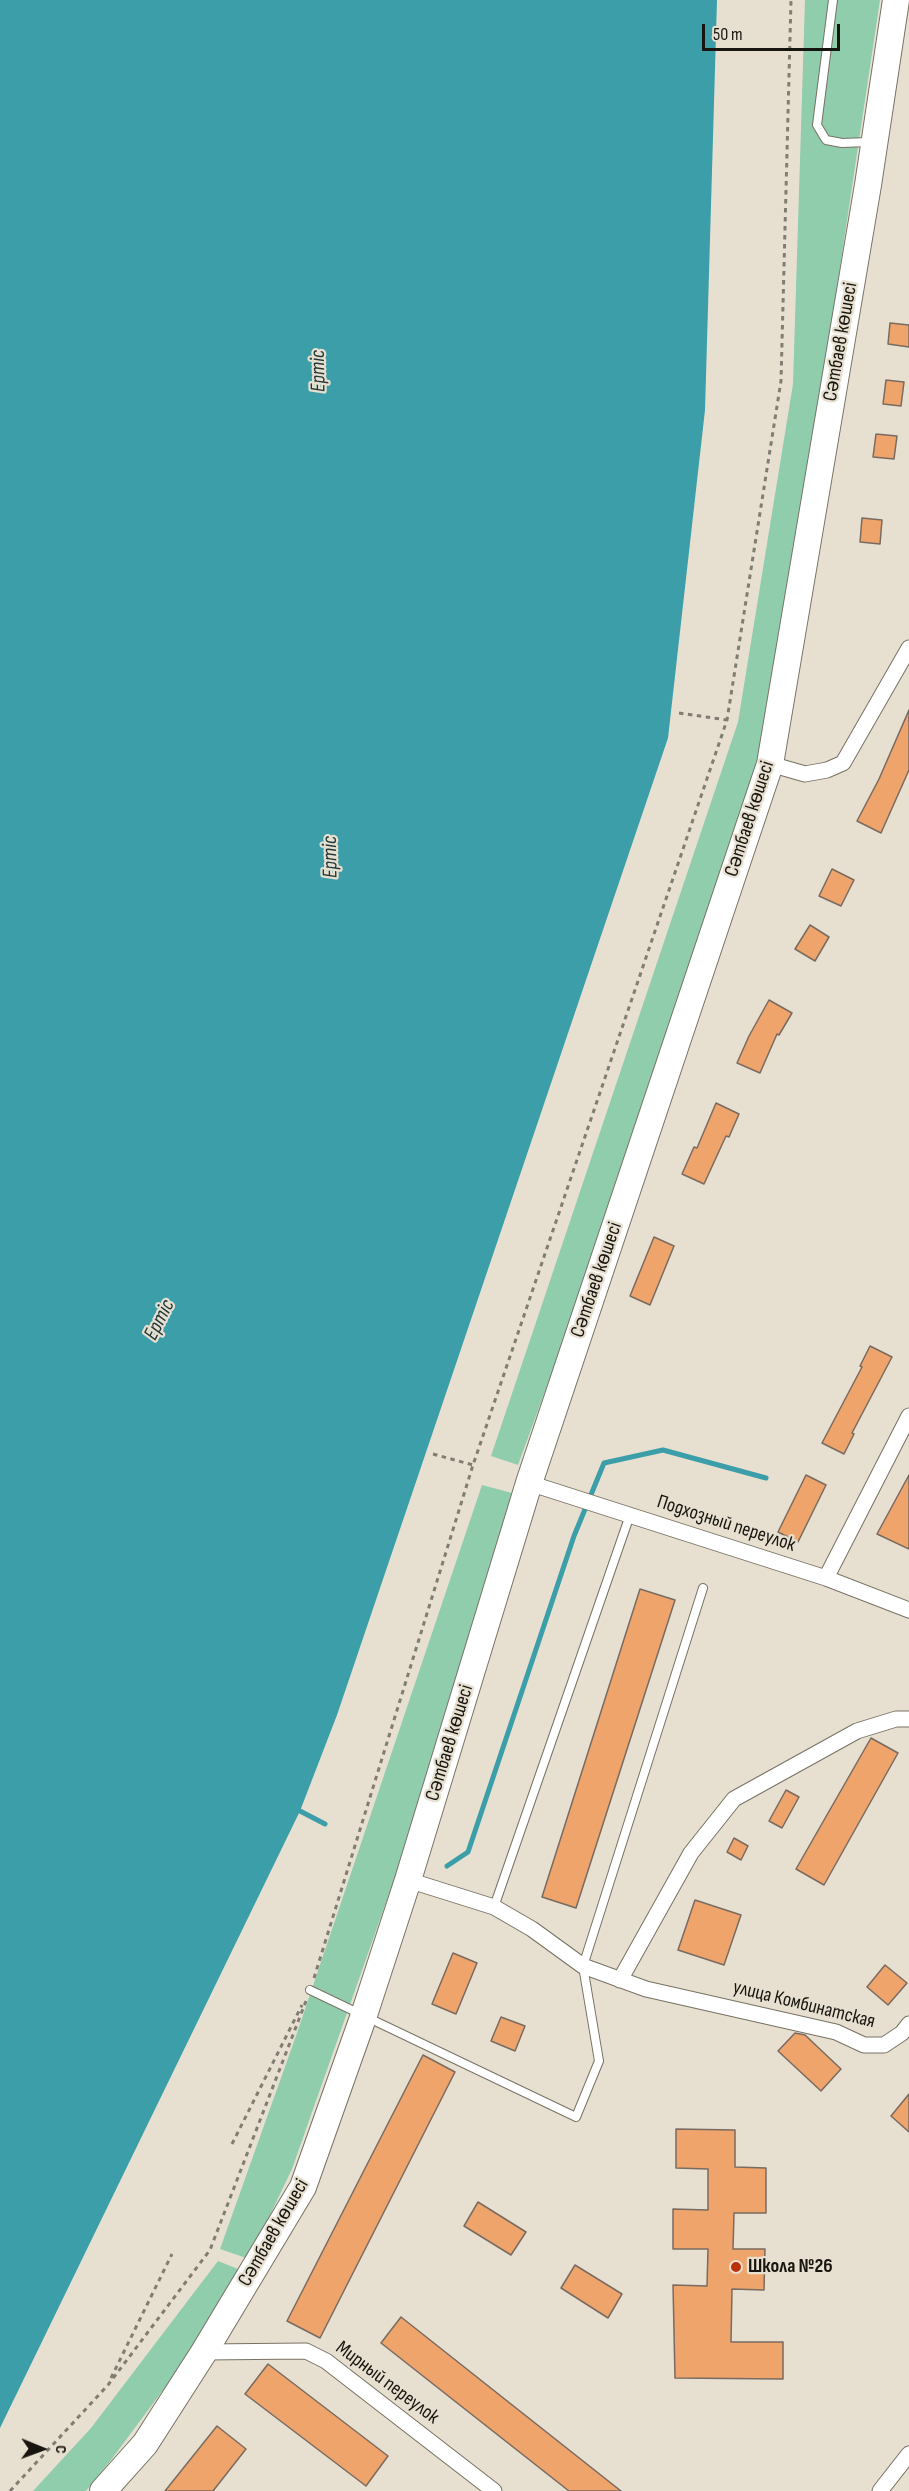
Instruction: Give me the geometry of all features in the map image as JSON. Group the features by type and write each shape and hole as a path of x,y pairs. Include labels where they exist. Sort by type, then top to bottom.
{"main road":[{"name":"Сәтбаев көшесі","path":"103,2491 145,2444 204,2352 303,2187 364,2015 408,1880 529,1483 770,764 896,0"}],"street":[{"path":"770,764 805,774 827,770 843,763 909,648"},
{"path":"826,1578 909,1416"},
{"name":"Подхозный переулок","path":"529,1483 826,1578 909,1610"},
{"path":"620,1980 691,1853 734,1799 858,1731 896,1719 909,1719"},
{"name":"улица Комбинатская","path":"408,1880 494,1907 532,1929 583,1966 646,1989 836,2032 864,2045 884,2045 909,2024"},
{"name":"Мирный переулок","path":"204,2352 306,2351 326,2361 494,2491"},
{"path":"880,2491 909,2454"}],"lane":[{"path":"833,0 817,125 826,140 842,143 874,142"},
{"path":"494,1907 630,1515"},
{"path":"310,1990 576,2117 599,2061 583,1966 703,1588"}],"path":[{"path":"10,2491 108,2385 210,2250 310,1990 473,1465 727,720 781,381 791,0"},
{"path":"679,713 727,720"},
{"path":"433,1454 473,1465"},
{"path":"232,2144 310,1990"},
{"path":"108,2385 172,2254"}],"green space":[{"path":"805,0 880,0 777,688 727,895 518,1465 491,1456 738,722 793,384"},
{"path":"482,1485 512,1493 396,1874 292,2169 249,2259 220,2249 297,2033"},
{"path":"218,2261 243,2271 221,2312 111,2460 86,2491 33,2491 91,2428"}],"water":[{"name":"Ертіс","path":"0,0 717,0 705,410 668,738 337,1715 300,1811 0,2428"}],"building":[{"path":"890,323 909,325 909,347 888,344"},
{"path":"886,380 904,382 901,406 883,404"},
{"path":"876,434 897,436 894,459 873,457"},
{"path":"862,518 882,520 880,544 860,542"},
{"path":"909,710 909,770 881,833 857,821 879,779"},
{"path":"832,869 854,880 841,906 819,896"},
{"path":"810,925 829,937 815,961 795,949"},
{"path":"769,1000 792,1013 779,1035 777,1034 760,1073 737,1063"},
{"path":"716,1103 739,1114 704,1184 682,1174 694,1147 697,1148"},
{"path":"654,1237 674,1246 650,1305 630,1296"},
{"path":"870,1346 892,1357 852,1433 854,1434 844,1454 822,1443 862,1367 860,1366"},
{"path":"806,1475 826,1485 798,1542 778,1532"},
{"path":"909,1475 909,1549 877,1534"},
{"path":"640,1589 675,1600 576,1908 542,1897"},
{"path":"871,1738 898,1753 824,1885 796,1869"},
{"path":"786,1790 799,1797 782,1828 769,1821"},
{"path":"734,1838 748,1846 741,1860 727,1852"},
{"path":"695,1900 741,1915 724,1965 678,1950"},
{"path":"453,1953 477,1963 456,2014 432,2004"},
{"path":"885,1965 907,1983 888,2005 867,1987"},
{"path":"501,2017 525,2026 515,2051 491,2041"},
{"path":"795,2033 805,2035 841,2069 821,2091 778,2051"},
{"path":"423,2055 455,2072 320,2338 287,2321"},
{"path":"909,2094 909,2132 891,2116"},
{"name":"Школа №26","path":"676,2129 735,2130 735,2167 766,2168 766,2213 734,2213 733,2249 765,2249 764,2290 732,2289 731,2342 783,2342 783,2379 675,2378 673,2285 707,2286 708,2249 673,2249 673,2209 708,2210 708,2169 676,2168"},
{"path":"478,2202 526,2232 511,2255 464,2226"},
{"path":"575,2265 622,2294 608,2318 561,2288"},
{"path":"401,2317 621,2491 569,2491 381,2343"},
{"path":"268,2364 388,2456 366,2486 245,2394"},
{"path":"217,2426 246,2449 213,2491 165,2491"}],"waterway":[{"path":"447,1866 468,1852 574,1536 604,1463 663,1450 766,1478"},
{"path":"300,1811 325,1824"}],"place":[{"name":"Школа №26","path":"736,2267"}]}
